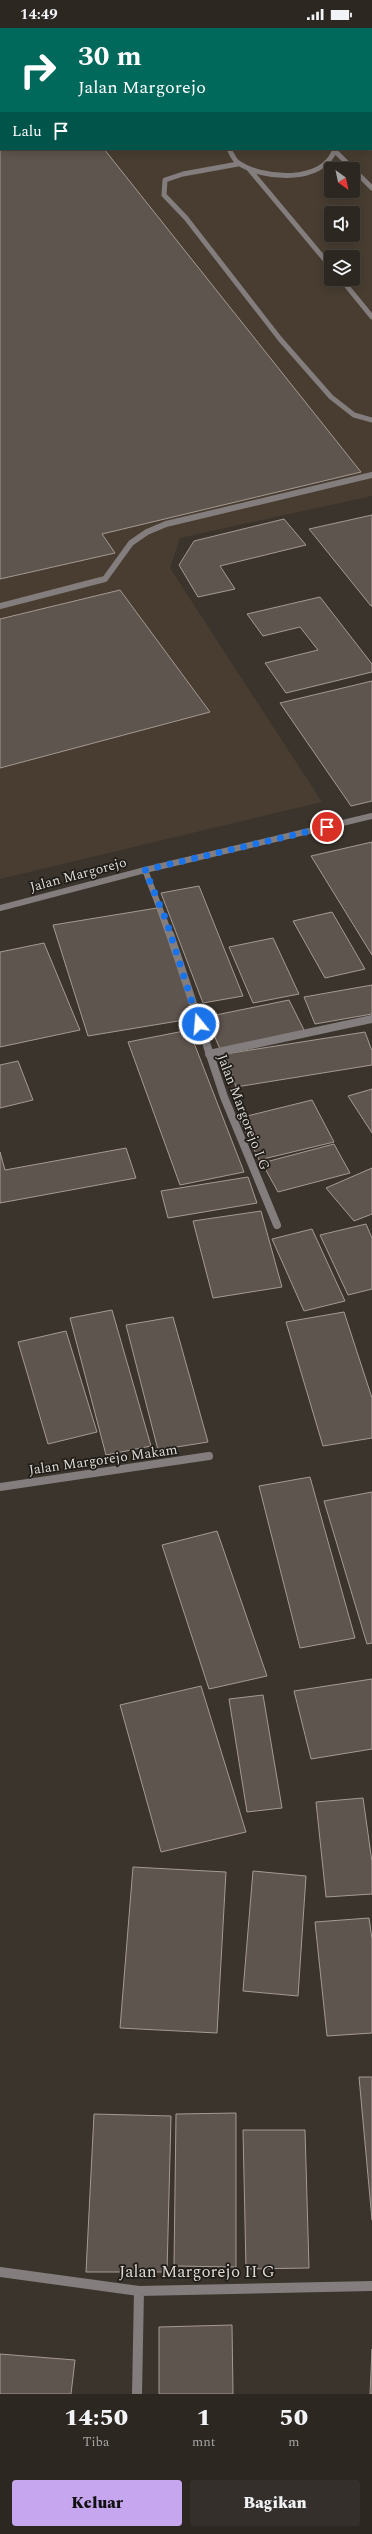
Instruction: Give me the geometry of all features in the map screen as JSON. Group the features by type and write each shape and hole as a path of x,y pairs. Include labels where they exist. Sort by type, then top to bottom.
{"street":[{"path":"229,150 230,157 238,164 249,169 281,175 313,170 325,165 333,158 335,150"},
{"path":"335,150 372,188"},
{"path":"238,164 183,174 165,180 164,195 186,218 280,339 331,397 354,415 372,420"},
{"path":"249,169 324,259"},
{"path":"347,286 372,317"},
{"path":"0,606 105,579 128,546 137,538 172,522 372,475"},
{"name":"Jalan Margorejo","path":"0,908 145,870 372,816"},
{"name":"Jalan Margorejo I G","path":"145,870 166,920 209,1054 245,1156 277,1225"},
{"path":"209,1054 372,1019"},
{"name":"Jalan Margorejo Makam","path":"0,1487 209,1456"},
{"name":"Jalan Margorejo II G","path":"0,2272 139,2291 372,2286"},
{"path":"137,2394 139,2291"}],"shaded area":[{"path":"0,150 372,150 372,496 180,538 170,568 322,802 0,879"}],"building":[{"path":"0,150 105,150 361,472 102,534 115,553 0,579"},
{"path":"372,515 372,606 371,606 309,529"},
{"path":"284,519 306,545 220,566 235,589 198,597 179,565 194,541"},
{"path":"120,590 210,712 0,768 0,619"},
{"path":"320,597 372,664 372,672 286,693 265,663 318,650 300,627 263,636 247,614"},
{"path":"372,681 372,801 351,806 280,703"},
{"path":"372,842 372,955 311,856"},
{"path":"199,886 243,996 203,1003 161,893"},
{"path":"157,908 196,1018 88,1036 53,925"},
{"path":"332,912 365,969 325,978 293,921"},
{"path":"273,938 299,994 253,1003 229,947"},
{"path":"44,943 80,1030 0,1047 0,952"},
{"path":"372,985 372,1014 315,1024 304,997"},
{"path":"289,1000 305,1032 220,1049 206,1017"},
{"path":"189,1030 244,1172 180,1185 128,1042"},
{"path":"365,1032 372,1051 372,1065 236,1087 225,1054"},
{"path":"18,1061 33,1100 0,1108 0,1065"},
{"path":"372,1089 372,1133 348,1096"},
{"path":"312,1100 334,1142 259,1160 239,1118"},
{"path":"334,1144 350,1173 278,1192 262,1163"},
{"path":"126,1148 136,1178 0,1203 0,1152 5,1170"},
{"path":"372,1168 372,1214 354,1221 326,1188"},
{"path":"248,1177 257,1203 168,1218 161,1191"},
{"path":"261,1211 282,1287 213,1298 193,1221"},
{"path":"366,1224 372,1238 372,1289 348,1295 320,1235"},
{"path":"312,1229 345,1301 304,1311 272,1239"},
{"path":"112,1310 151,1446 106,1455 70,1318"},
{"path":"344,1312 372,1398 372,1438 323,1446 286,1322"},
{"path":"173,1317 208,1442 158,1450 126,1325"},
{"path":"66,1331 97,1432 48,1444 18,1342"},
{"path":"310,1477 355,1638 300,1648 259,1486"},
{"path":"372,1492 372,1643 367,1644 324,1501"},
{"path":"217,1531 267,1676 209,1689 162,1545"},
{"path":"372,1679 372,1749 311,1759 294,1691"},
{"path":"201,1686 246,1832 161,1852 120,1705"},
{"path":"263,1695 282,1808 247,1812 229,1699"},
{"path":"363,1798 372,1862 372,1894 326,1897 316,1802"},
{"path":"133,1867 226,1872 217,2033 120,2028"},
{"path":"253,1871 306,1876 298,1996 243,1991"},
{"path":"369,1918 372,1939 372,2033 327,2036 315,1922"},
{"path":"359,2077 372,2077 372,2220"},
{"path":"236,2113 236,2267 174,2266 176,2114"},
{"path":"94,2114 171,2116 167,2272 86,2272"},
{"path":"243,2130 305,2130 309,2268 246,2269"},
{"path":"232,2325 233,2394 159,2394 159,2327"},
{"path":"372,2349 372,2394 370,2394"},
{"path":"0,2354 75,2360 71,2394 0,2394"}],"route":[{"path":"199,1024 166,920 145,870 327,827"}]}
